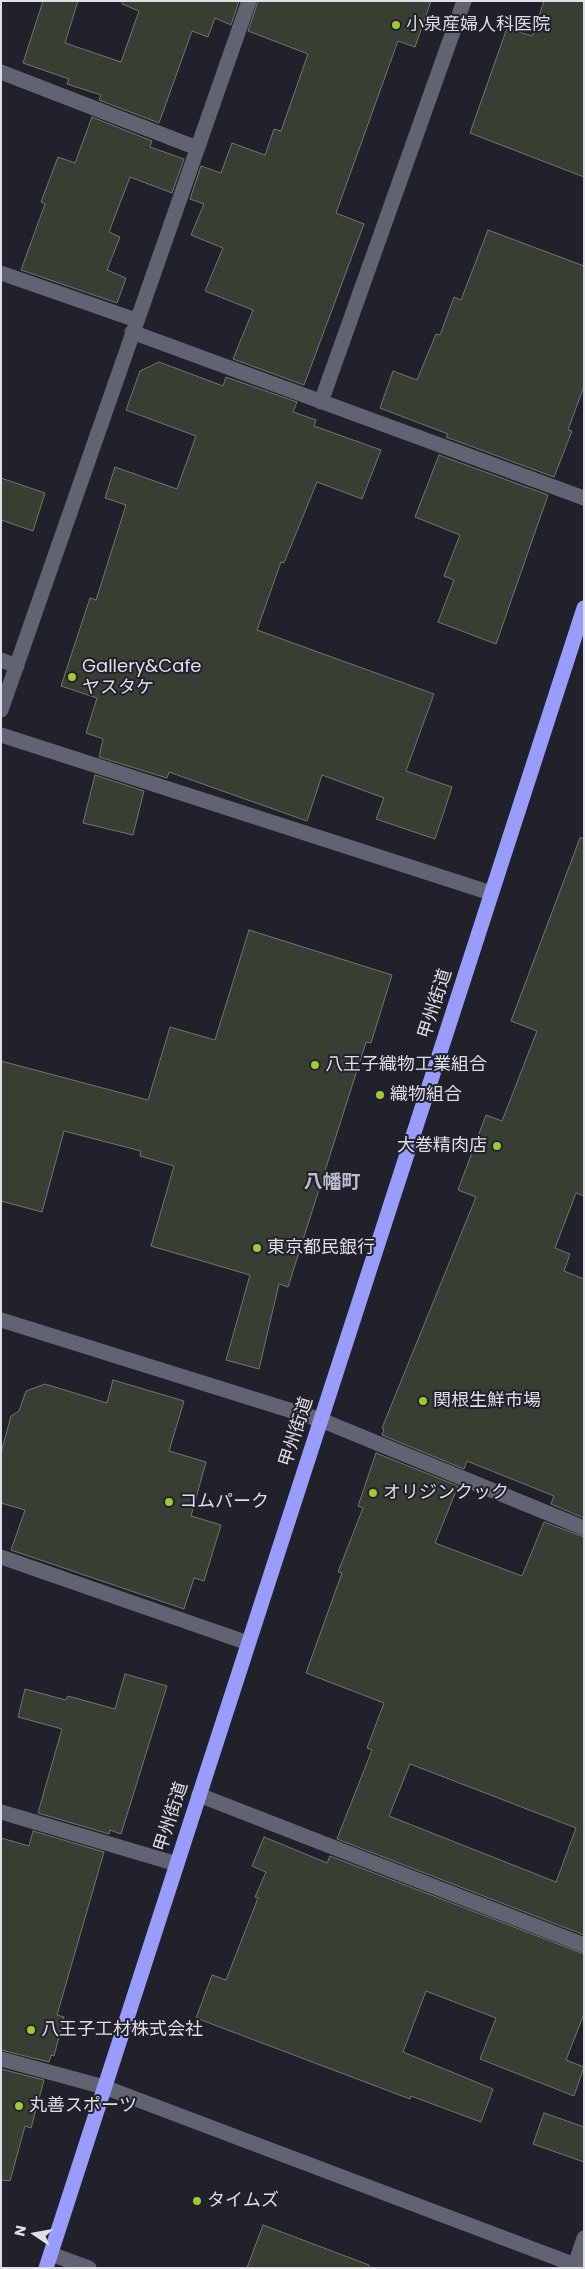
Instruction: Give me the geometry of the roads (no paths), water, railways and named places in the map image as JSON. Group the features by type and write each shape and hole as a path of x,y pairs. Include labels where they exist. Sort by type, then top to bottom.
{"highway":[{"name":"甲州街道","path":"48,2261 584,608"}],"street":[{"path":"1,710 248,1"},
{"path":"321,402 464,1"},
{"path":"1,72 196,148"},
{"path":"1,272 321,402 584,498"},
{"path":"1,660 17,666"},
{"path":"1,735 492,893"},
{"path":"1,1320 321,1420 584,1528"},
{"path":"1,1557 248,1643"},
{"path":"199,1795 584,1945"},
{"path":"1,1812 177,1864"},
{"path":"1,2059 104,2087 577,2267 584,2238"},
{"path":"48,2261 89,2268"}],"place":[{"name":"小泉産婦人科医院","path":"396,25"},
{"name":"Gallery&Cafe ヤスタケ","path":"72,677"},
{"name":"八王子織物工業組合","path":"315,1065"},
{"name":"織物組合","path":"380,1095"},
{"name":"大巻精肉店","path":"497,1146"},
{"name":"東京都民銀行","path":"257,1248"},
{"name":"関根生鮮市場","path":"423,1401"},
{"name":"オリジンクック","path":"373,1493"},
{"name":"コムパーク","path":"169,1502"},
{"name":"八王子工材株式会社","path":"31,2030"},
{"name":"丸善スポーツ","path":"19,2106"},
{"name":"タイムズ","path":"197,2201"}],"district":[{"name":"八幡町","path":"332,1183"}]}
